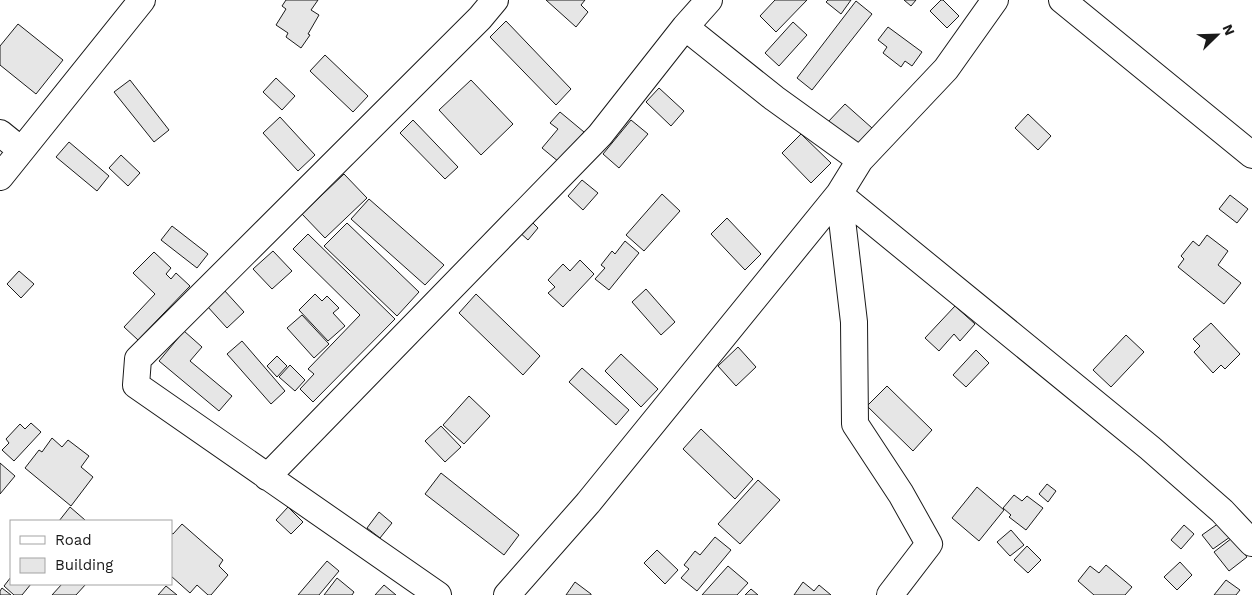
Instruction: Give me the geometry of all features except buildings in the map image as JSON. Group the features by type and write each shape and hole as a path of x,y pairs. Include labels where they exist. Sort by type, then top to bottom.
{"street":[{"path":"0,177 142,0"},
{"path":"438,595 136,385 138,359 480,18 495,0"},
{"path":"267,477 600,135 709,0"},
{"path":"507,595 588,503 839,194 860,160 946,69 995,0"},
{"path":"1062,0 1252,155"},
{"path":"686,27 774,98 860,160"},
{"path":"0,133 21,150"},
{"path":"839,194 1150,448 1222,512 1252,543"},
{"path":"839,194 854,322 855,424 901,494 928,544 890,595"}]}
